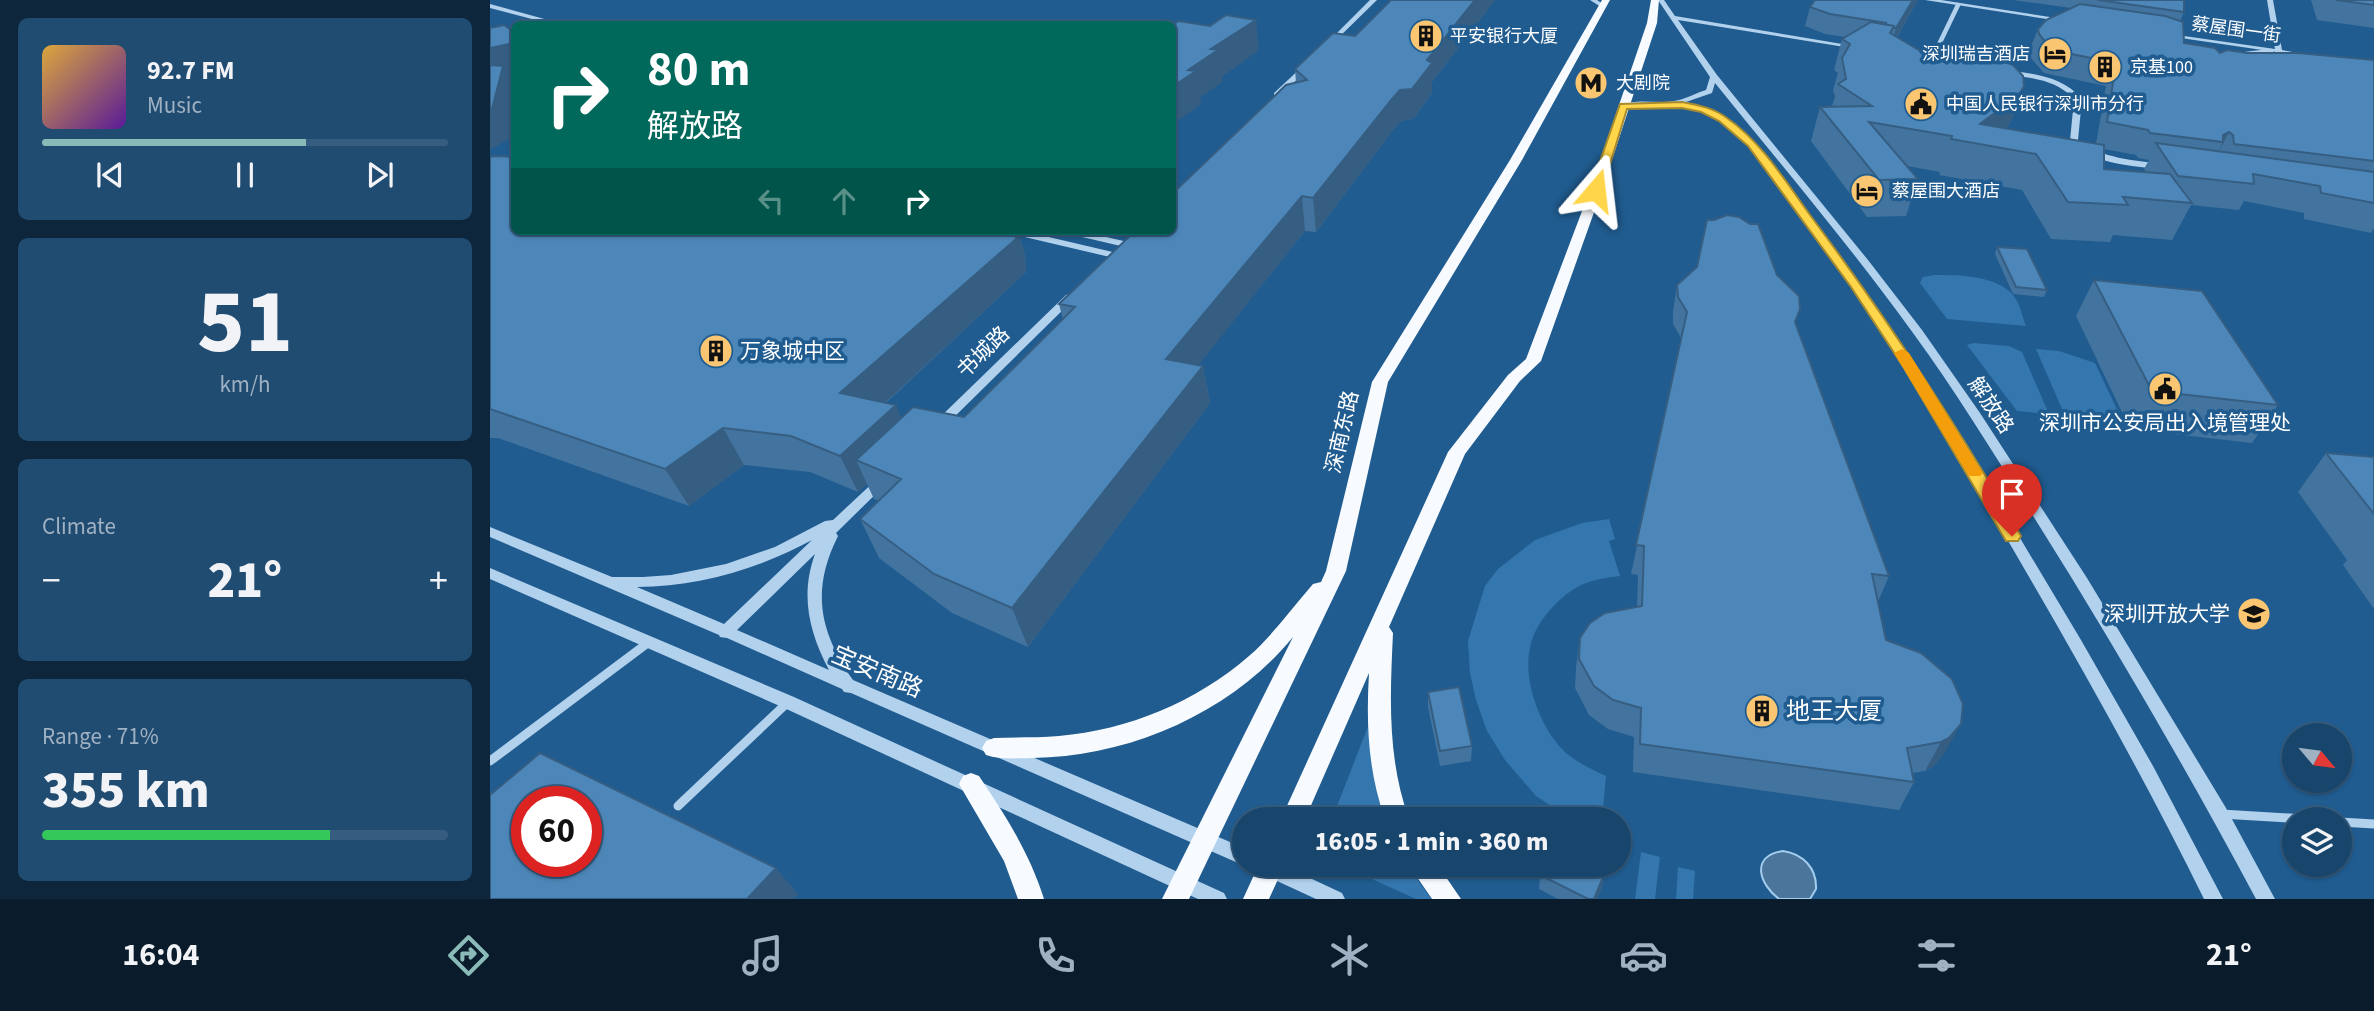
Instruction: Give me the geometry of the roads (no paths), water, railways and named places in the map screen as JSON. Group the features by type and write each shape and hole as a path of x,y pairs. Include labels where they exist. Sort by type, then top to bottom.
{"main road":[{"path":"1298,807 1457,452 1514,379 1532,361 1596,190 1652,23 1655,0"},
{"name":"深南东路","path":"1179,891 1336,571 1380,382 1516,160 1601,2"},
{"path":"994,748 1061,747 1099,740 1144,727 1198,704 1258,661 1336,571"},
{"path":"1383,622 1378,729 1382,767 1394,807"},
{"path":"971,784 1011,842 1031,899"},
{"path":"1256,899 1263,877"},
{"path":"1431,877 1448,899"}],"street":[{"path":"1326,47 1374,0"},
{"name":"解放路","path":"1661,0 1714,77 1796,175 1918,332 2008,465 2220,814 2266,899"},
{"path":"1928,0 2076,22"},
{"path":"2239,55 2275,51 2270,0"},
{"path":"1932,59 1958,5"},
{"path":"490,6 546,21"},
{"path":"1671,18 1864,48"},
{"path":"2165,36 2183,43"},
{"name":"蔡屋围一街","path":"2165,36 2305,56"},
{"path":"1268,103 1317,56"},
{"path":"1918,57 1944,61"},
{"path":"1994,70 2054,80 2072,91 2078,99 2074,141 2086,152 2107,159 2175,168"},
{"path":"1623,106 1669,103 1703,96 1709,91 1714,77"},
{"path":"1669,103 1693,106 1714,113 1752,144 1856,286 1912,368 2082,655 2214,899"},
{"path":"1028,235 1114,255"},
{"path":"1092,235 1128,241 1099,269"},
{"name":"书城路","path":"929,435 1079,288"},
{"path":"724,633 888,474"},
{"path":"603,581 660,582 700,577 735,568 793,545 859,504"},
{"path":"850,688 834,666 821,639 812,604 812,587 821,554 831,537 859,504"},
{"name":"宝安南路","path":"490,532 665,605 1232,853"},
{"path":"490,573 971,784 1179,891 1218,899"},
{"path":"490,761 650,641"},
{"path":"678,806 788,702"},
{"path":"2220,814 2282,818"},
{"path":"2352,823 2374,824"},
{"path":"1290,877 1336,899"}],"place":[{"name":"平安银行大厦","path":"1426,36"},
{"name":"深圳瑞吉酒店","path":"2055,54"},
{"name":"京基100","path":"2105,67"},
{"name":"大剧院","path":"1591,83"},
{"name":"中国人民银行深圳市分行","path":"1921,104"},
{"name":"蔡屋围大酒店","path":"1867,191"},
{"name":"万象城中区","path":"716,351"},
{"name":"深圳市公安局出入境管理处","path":"2165,389"},
{"name":"深圳开放大学","path":"2254,614"},
{"name":"地王大厦","path":"1762,711"}]}
